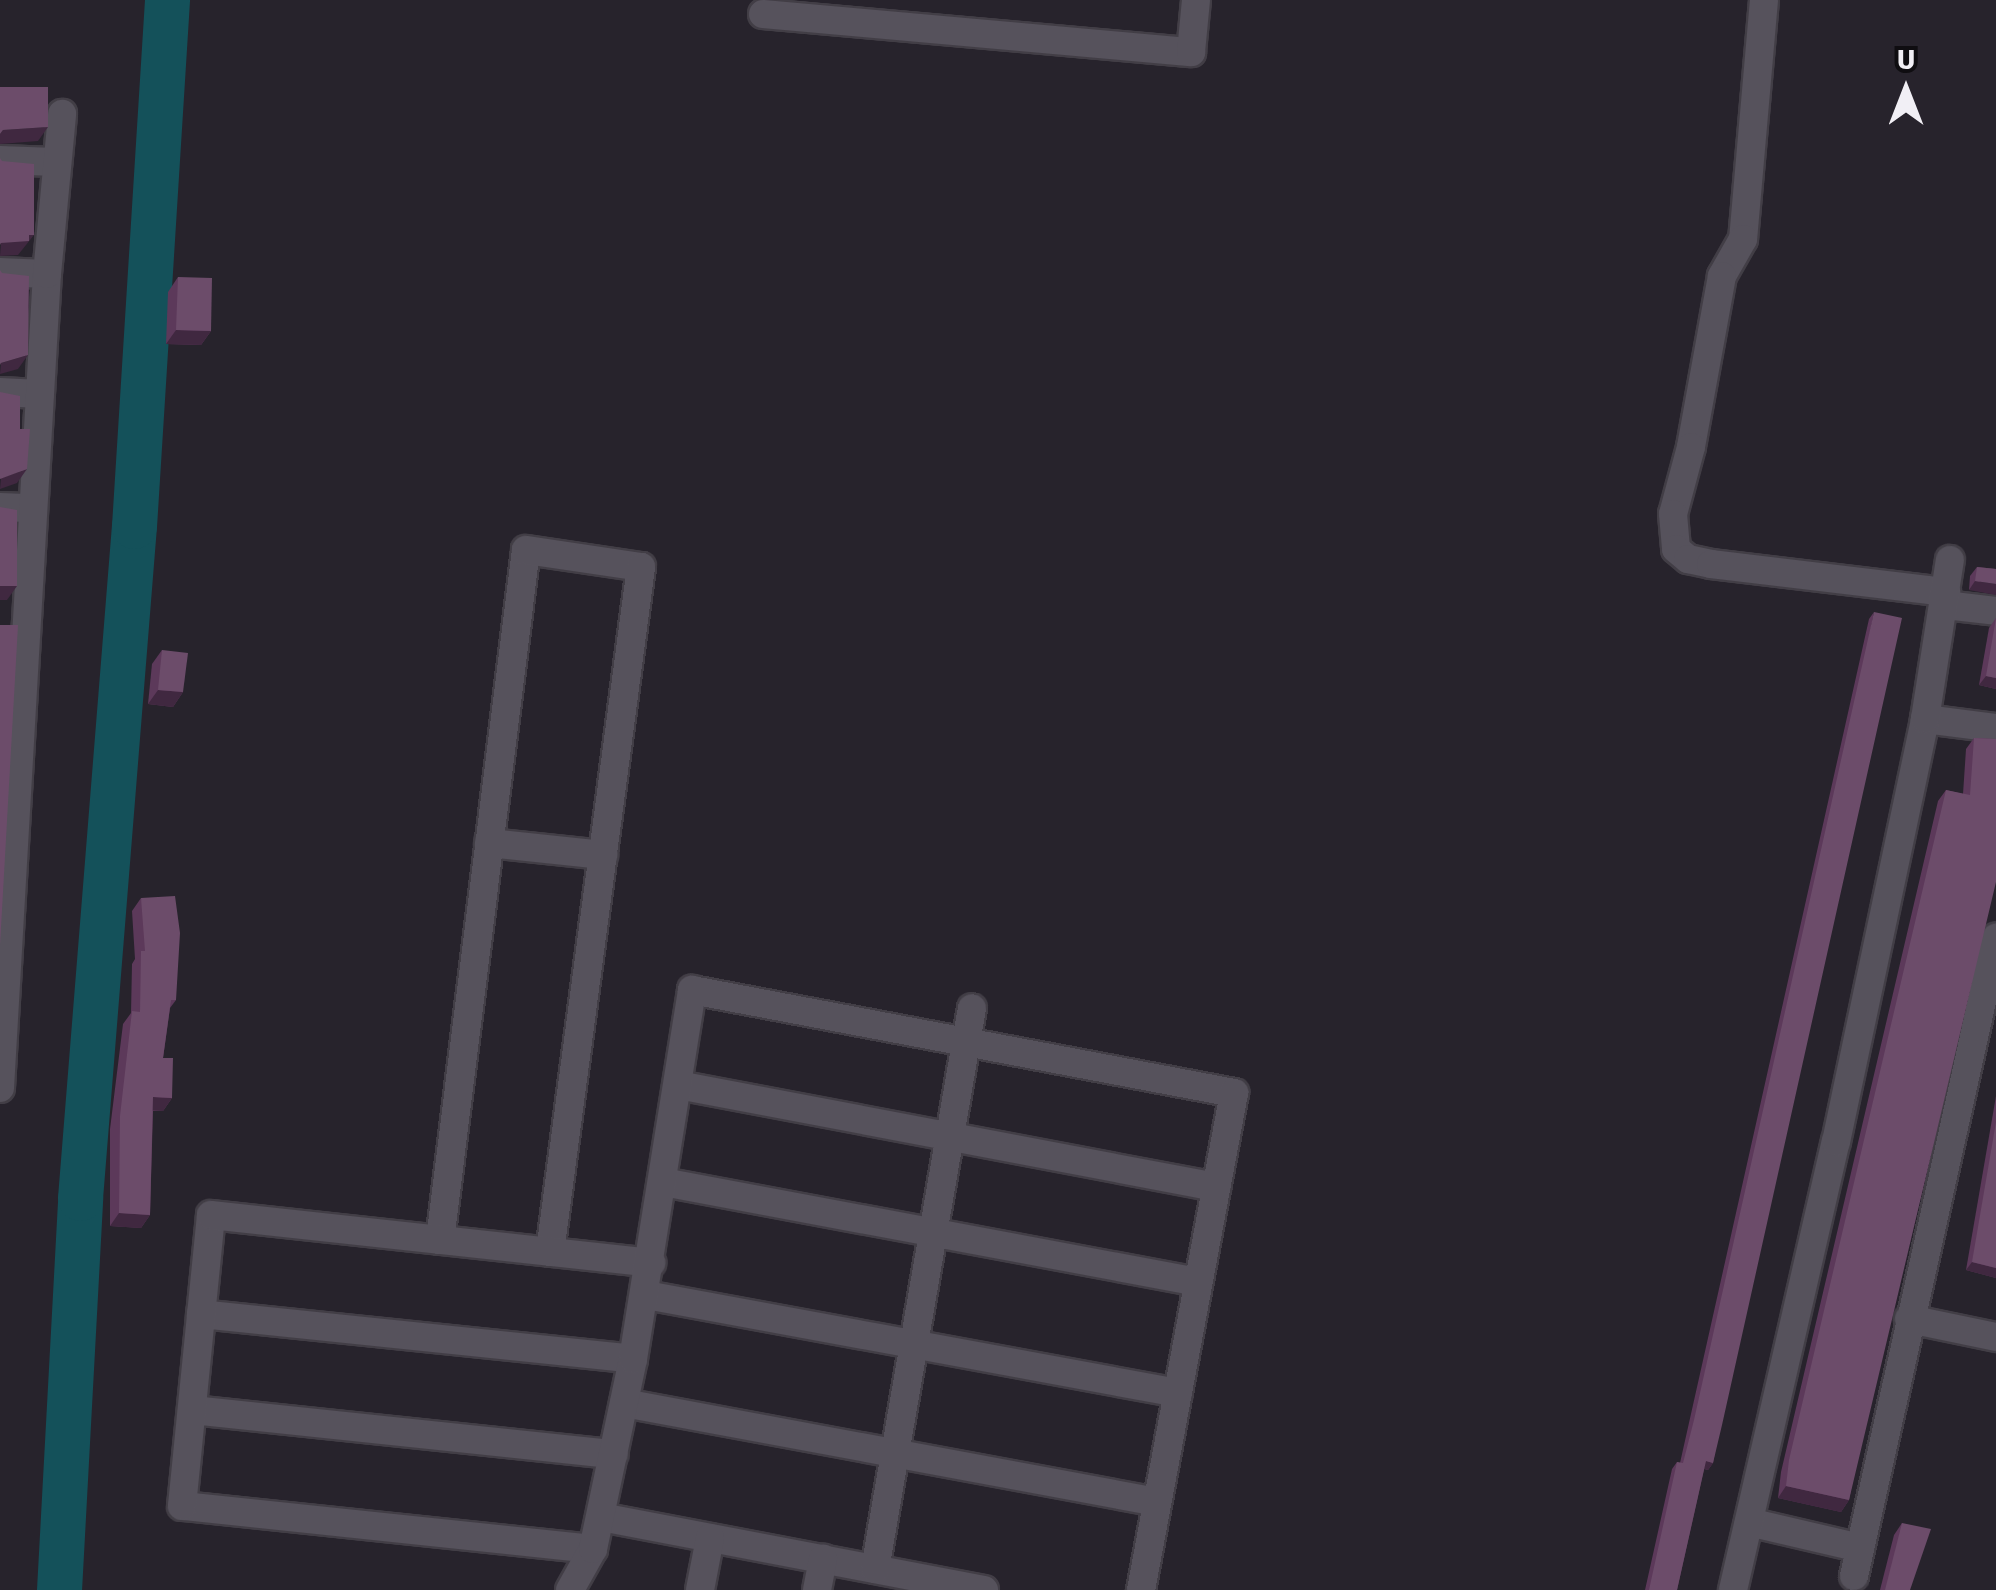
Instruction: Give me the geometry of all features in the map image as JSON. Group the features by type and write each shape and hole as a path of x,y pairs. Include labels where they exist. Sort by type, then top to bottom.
{"street":[{"path":"763,14 1191,52 1196,0"},
{"path":"1764,0 1743,238 1722,276 1672,536 1676,549 1688,559 1711,564 1946,598 1996,611"},
{"path":"0,1088 13,623 34,508 47,274 62,114"},
{"path":"0,160 56,162"},
{"path":"0,272 47,274"},
{"path":"0,392 40,394"},
{"path":"0,507 34,508"},
{"path":"440,1240 526,550 641,567 550,1252"},
{"path":"1733,1590 1925,720 1950,560"},
{"path":"1925,720 1996,728"},
{"path":"490,843 603,855"},
{"path":"1854,1576 1909,1320 1992,970 1996,938"},
{"path":"570,1590 593,1549 614,1454 646,1295 692,990 1234,1093 1141,1590"},
{"path":"875,1569 972,1008"},
{"path":"678,1085 1216,1187"},
{"path":"663,1182 1198,1282"},
{"path":"593,1549 182,1506 210,1215 651,1263"},
{"path":"646,1295 1178,1393"},
{"path":"200,1314 633,1359"},
{"path":"1909,1320 1996,1337"},
{"path":"624,1404 1157,1502"},
{"path":"192,1410 614,1454"},
{"path":"601,1517 984,1590"},
{"path":"1749,1522 1860,1548"},
{"path":"700,1590 710,1538"},
{"path":"817,1590 824,1559"}],"building":[{"path":"0,87 48,87 48,127 3,130 0,134"},
{"path":"0,158 34,164 34,235 29,235 29,241 0,245"},
{"path":"0,270 29,276 28,355 0,365"},
{"path":"178,277 212,278 211,331 176,330"},
{"path":"0,392 20,396 20,429 30,429 27,469 0,479"},
{"path":"0,507 17,510 17,586 0,586"},
{"path":"1977,567 1996,569 1996,584 1975,581"},
{"path":"1874,612 1902,618 1722,1425 1713,1463 1706,1461 1677,1590 1649,1590 1677,1462 1683,1463 1694,1420"},
{"path":"1996,618 1996,678 1986,676"},
{"path":"0,625 18,625 0,945"},
{"path":"162,650 188,653 183,692 158,690"},
{"path":"1974,738 1996,739 1996,882 1849,1500 1786,1486 1789,1460 1946,790 1970,795"},
{"path":"175,896 180,933 176,1000 171,1000 163,1058 173,1058 172,1098 153,1097 150,1215 119,1213 120,1116 132,1011 140,1012 141,951 145,951 141,898"},
{"path":"1996,1122 1996,1268 1972,1262"},
{"path":"1902,1523 1931,1529 1910,1590 1885,1590"}],"waterway":[{"path":"59,1590 80,1198 134,526 167,0"}]}
